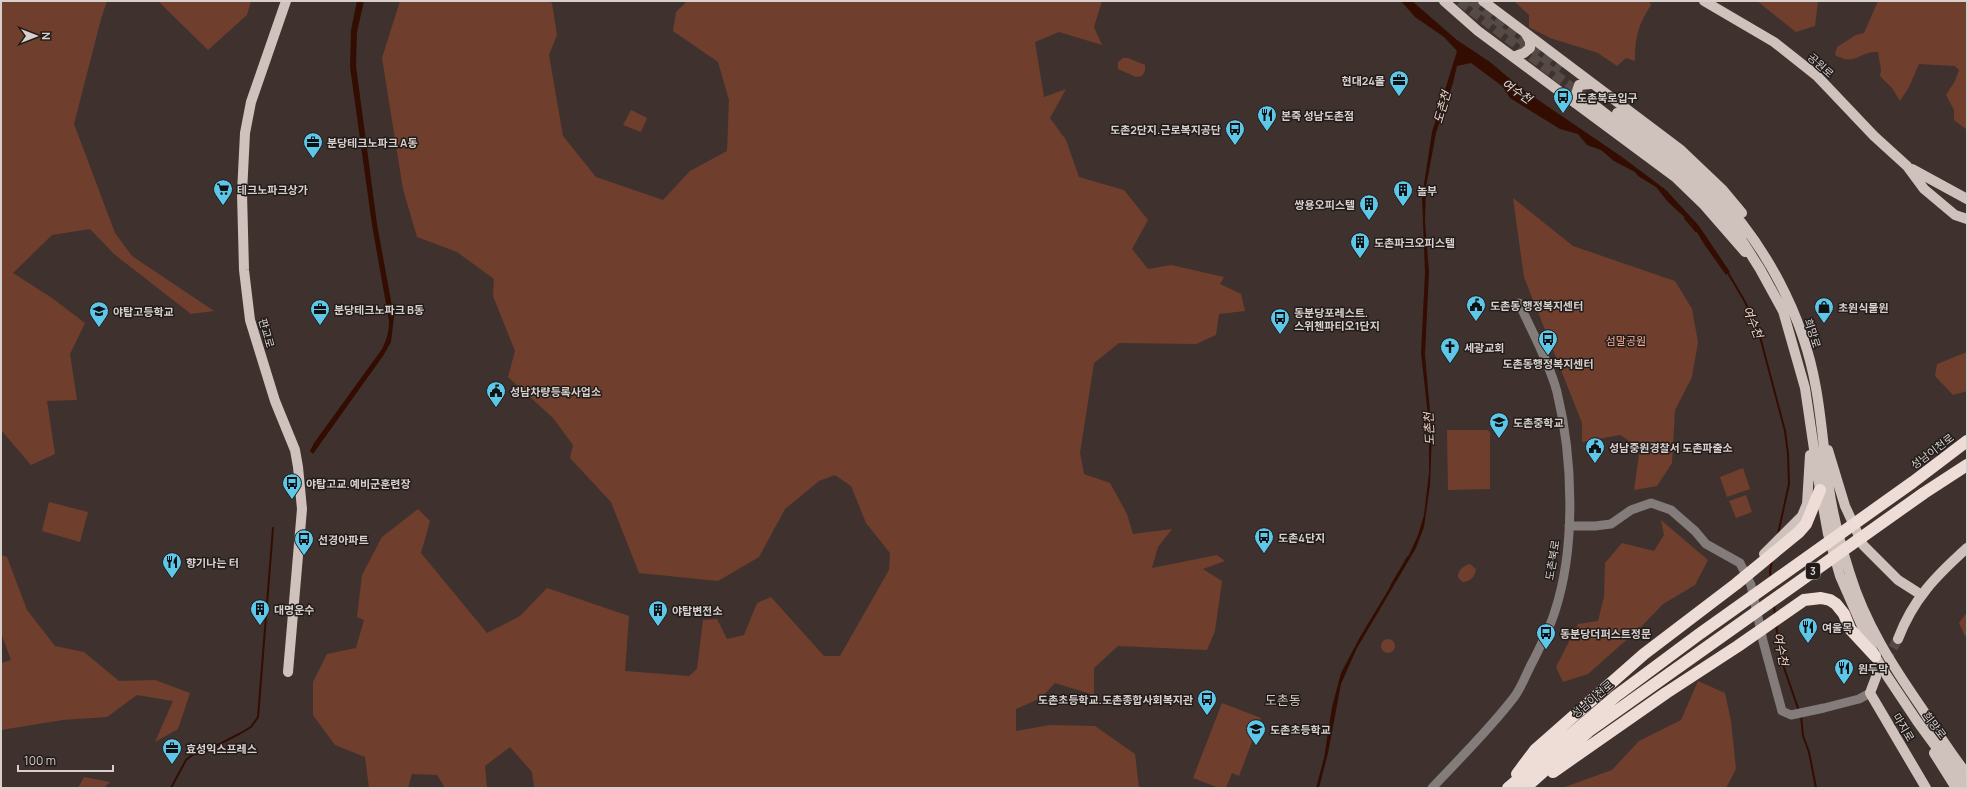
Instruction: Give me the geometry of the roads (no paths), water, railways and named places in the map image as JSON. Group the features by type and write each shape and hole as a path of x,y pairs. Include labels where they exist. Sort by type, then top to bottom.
{"highway":[{"name":"성남이천로","path":"1507,788 1616,696 1698,635 1913,482 1967,441"},
{"name":"3","path":"1924,493 1967,459"},
{"path":"1924,493 1967,465"},
{"path":"1507,788 1535,750 1644,654 1736,584 1806,524 1820,490"},
{"name":"성남이천로","path":"1525,788 1590,730 1702,649 1924,493"},
{"path":"1529,788 1804,600 1821,598 1830,600 1836,604 1844,614 1850,629 1879,652"}],"main road":[{"name":"판교로","path":"286,1 251,102 245,133 242,193 244,270 250,320 275,401 295,450 298,467 302,509 288,672"},
{"path":"1444,1 1478,31 1684,185 1704,205 1760,269"},
{"path":"1483,1 1591,84 1681,150 1722,189 1755,230 1770,264"},
{"name":"공원로","path":"1704,1 1774,42 1810,71 1874,136 1907,166 1924,189 1956,215 1967,219"},
{"path":"1513,57 1524,53 1530,48 1530,41 1526,34"},
{"path":"1577,104 1574,97 1579,85 1591,84"},
{"name":"희망로","path":"1966,788 1886,676 1879,652 1860,603 1838,531 1829,489 1816,388 1810,364 1792,307 1770,264 1735,215 1713,191 1667,150 1591,98 1685,175 1729,220 1760,269 1783,311 1805,388 1811,435 1828,534 1840,576 1879,652 1895,669 1951,753 1967,774"},
{"name":"공원로","path":"1907,166 1967,199"},
{"path":"1821,434 1830,454 1846,506 1862,545 1898,580 1920,594"},
{"path":"1745,570 1768,551 1802,516 1807,504 1811,435"},
{"path":"1898,639 1905,620 1920,594 1941,571 1967,548"},
{"path":"1870,693 1876,677"},
{"name":"마지로","path":"1870,693 1926,788"},
{"path":"1917,721 1956,788"}],"street":[{"name":"도촌북로","path":"1432,788 1478,740 1516,695 1555,611 1565,563 1569,526 1570,478 1564,428 1556,391 1539,347 1519,303"},
{"path":"1569,526 1595,526 1611,524 1631,510 1645,504 1660,506 1671,510 1706,544 1740,563 1745,570 1751,585 1782,712 1791,715 1824,708 1859,699 1870,693"}],"water":[{"path":"357,1 364,1 357,32 356,66 377,224 394,317 391,342 383,356 313,454 310,451 314,443 382,349 389,328 372,225 350,67 351,30"},
{"path":"1401,1 1412,1 1457,40 1490,62 1522,89 1622,157 1666,190 1699,226 1730,272 1726,275 1692,224 1668,202 1656,187 1638,176 1635,172 1614,161 1601,150 1587,145 1578,134 1560,129 1510,98 1502,86 1471,63 1457,66 1453,83 1436,133 1426,187 1425,221 1429,272 1425,355 1432,434 1430,485 1424,527 1416,548 1357,648 1341,684 1328,753 1319,788 1316,788 1324,758 1332,707 1341,673 1360,637 1408,557 1418,535 1424,515 1429,473 1429,424 1421,353 1425,272 1422,197 1432,132 1457,51 1444,37 1415,17"}],"waterway":[{"name":"여수천","path":"1685,218 1696,231"},
{"name":"여수천","path":"1728,273 1744,300 1758,329 1785,431 1788,454 1789,484 1778,534"},
{"path":"171,788 186,760 192,755 206,751 239,734 251,727 258,717 273,528"},
{"name":"도촌천","path":"1391,586 1408,557"},
{"name":"여수천","path":"1771,579 1770,572 1772,560"},
{"name":"여수천","path":"1774,605 1775,615"},
{"name":"여수천","path":"1776,625 1781,659 1799,711"},
{"name":"여수천","path":"1801,715 1803,736 1809,752 1816,788"}],"tunnel":[{"path":"1460,1 1589,101"},
{"path":"1472,1 1560,70"},
{"path":"1878,674 1898,639"}],"place":[{"name":"현대24몰","path":"1399,97"},
{"name":"도촌북로입구","path":"1563,114"},
{"name":"본죽 성남도촌점","path":"1267,132"},
{"name":"도촌2단지.근로복지공단","path":"1235,146"},
{"name":"분당테크노파크 A동","path":"313,159"},
{"name":"테크노파크상가","path":"223,206"},
{"name":"놀부","path":"1403,207"},
{"name":"쌍용오피스텔","path":"1369,221"},
{"name":"도촌파크오피스텔","path":"1360,259"},
{"name":"도촌동 행정복지센터","path":"1476,322"},
{"name":"초원식물원","path":"1824,324"},
{"name":"분당테크노파크 B동","path":"320,326"},
{"name":"야탑고등학교","path":"99,328"},
{"name":"동분당포레스트. 스위첸파티오1단지","path":"1280,335"},
{"name":"도촌동행정복지센터","path":"1548,356"},
{"name":"세광교회","path":"1450,364"},
{"name":"성남차량등록사업소","path":"496,408"},
{"name":"도촌중학교","path":"1499,439"},
{"name":"성남중원경찰서 도촌파출소","path":"1595,464"},
{"name":"야탑고교.예비군훈련장","path":"292,500"},
{"name":"도촌4단지","path":"1264,554"},
{"name":"선경아파트","path":"304,556"},
{"name":"향기나는 터","path":"172,579"},
{"name":"대명운수","path":"260,626"},
{"name":"야탑변전소","path":"658,627"},
{"name":"여울목","path":"1808,644"},
{"name":"동분당더퍼스트정문","path":"1546,650"},
{"name":"원두막","path":"1844,685"},
{"name":"도촌초등학교.도촌종합사회복지관","path":"1207,716"},
{"name":"도촌초등학교","path":"1256,746"},
{"name":"효성익스프레스","path":"172,765"}],"district":[{"name":"도촌동","path":"1283,700"}],"park label":[{"name":"섬말공원","path":"1626,340"}]}
